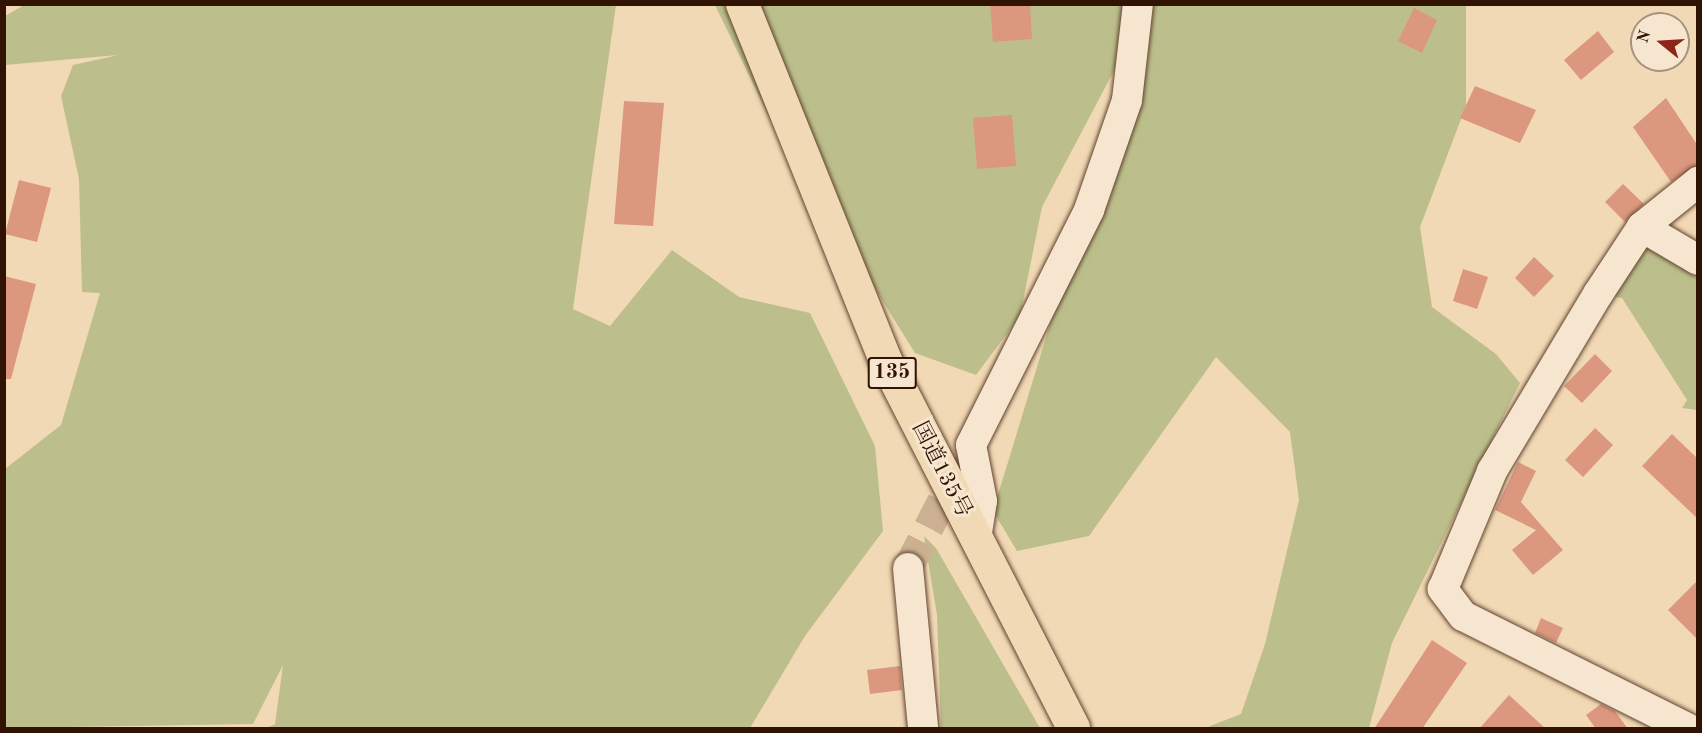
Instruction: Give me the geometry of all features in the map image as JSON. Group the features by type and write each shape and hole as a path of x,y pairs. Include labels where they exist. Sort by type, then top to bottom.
{"highway":[{"name":"国道135号","path":"741,4 885,360 1073,729"}],"street":[{"path":"976,538 982,501 971,445 1089,210 1127,100 1138,4"},
{"path":"1688,729 1463,616 1443,589 1492,471 1642,228 1698,182"},
{"path":"1642,228 1698,260"},
{"path":"908,568 923,729"}],"green space":[{"path":"26,4 616,5 573,309 610,326 672,250 739,297 810,313 875,446 883,531 805,636 750,728 267,728 275,724 283,665 253,724 5,728 5,469 61,425 100,293 82,292 79,179 61,96 73,65 118,55 5,65 5,16"},
{"path":"715,5 1466,5 1466,106 1420,227 1432,307 1496,354 1520,383 1392,643 1369,728 1205,728 1241,714 1265,644 1299,500 1290,432 1216,357 1089,536 1017,551 993,511 1146,10 1042,207 1020,316 976,375 915,353 772,123"},
{"path":"1642,227 1697,269 1697,410 1682,408 1687,400 1622,298 1598,294"},
{"path":"924,536 936,548 1040,728 941,728 937,615"}],"building":[{"path":"990,4 1030,4 1032,39 993,42"},
{"path":"1414,8 1437,20 1422,53 1398,41"},
{"path":"1598,31 1614,52 1581,80 1564,60"},
{"path":"1475,86 1536,110 1520,143 1460,118"},
{"path":"1666,98 1698,146 1698,165 1671,182 1633,127"},
{"path":"624,101 664,103 653,226 614,224"},
{"path":"1012,115 1016,166 977,169 973,118"},
{"path":"19,180 51,188 37,242 5,234"},
{"path":"1623,184 1644,204 1625,222 1605,202"},
{"path":"1534,257 1554,276 1534,297 1515,278"},
{"path":"1463,269 1488,277 1477,309 1453,301"},
{"path":"4,276 36,284 11,379 4,379"},
{"path":"1595,354 1612,371 1582,403 1564,386"},
{"path":"1595,428 1613,445 1583,477 1565,460"},
{"path":"1672,434 1698,459 1698,519 1642,466"},
{"path":"1518,462 1536,471 1521,502 1563,550 1533,575 1512,550 1536,530 1495,510"},
{"path":"1698,580 1698,640 1668,610"},
{"path":"1541,618 1563,628 1556,643 1535,633"},
{"path":"1432,640 1467,663 1422,729 1374,729"},
{"path":"900,666 902,690 870,694 867,670"},
{"path":"1509,695 1546,729 1479,729"},
{"path":"1601,704 1615,711 1628,729 1596,729 1586,715"}],"tunnel":[{"path":"908,568 971,445"}]}
